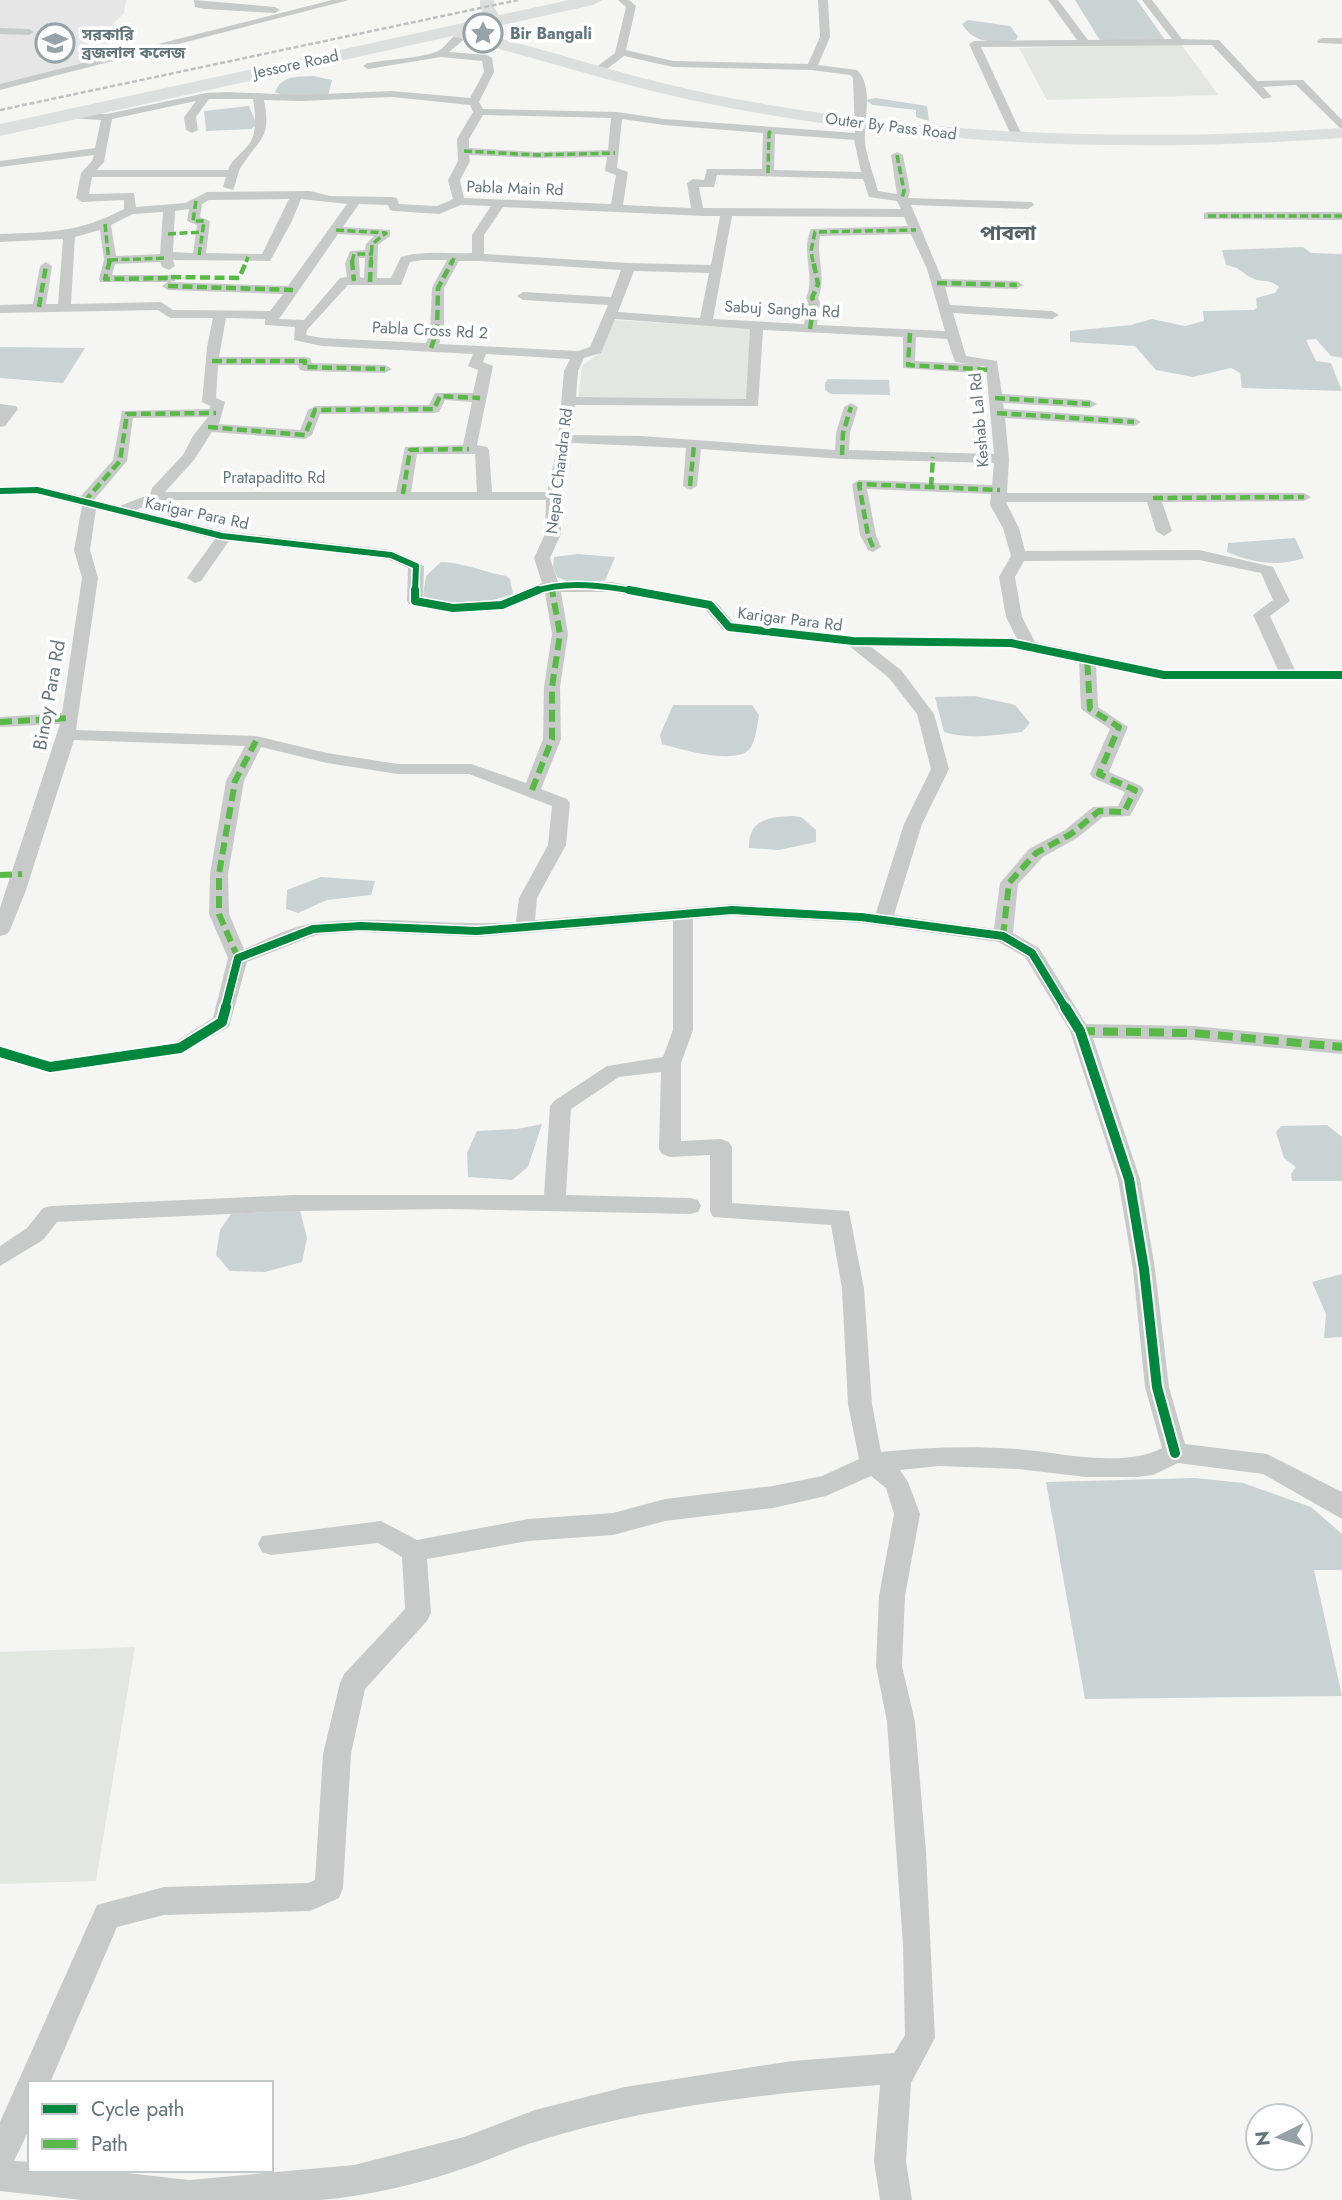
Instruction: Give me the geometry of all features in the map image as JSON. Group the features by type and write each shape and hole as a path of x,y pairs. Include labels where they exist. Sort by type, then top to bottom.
{"highway":[{"name":"Jessore Road","path":"0,130 593,0"}],"main road":[{"path":"487,0 487,7 495,21"},
{"name":"Outer By Pass Road","path":"495,21 500,41 600,70 861,127 1089,139 1231,138 1342,130"},
{"name":"Outer By Pass Road","path":"456,32 594,71 699,96 861,127 1090,142 1235,141 1342,130"}],"street":[{"path":"199,0 200,5 205,6 288,5 302,10"},
{"path":"0,87 344,0"},
{"path":"600,70 621,52 631,14 631,6 623,0"},
{"path":"812,67 825,37 823,0"},
{"path":"1053,0 1085,43"},
{"path":"1147,0 1179,42"},
{"path":"0,32 29,32"},
{"path":"441,54 456,38 456,32"},
{"path":"1322,41 1342,41"},
{"path":"1016,135 974,44 1215,42 1267,97"},
{"path":"621,52 673,64 812,67 856,75 861,127 859,146 873,194 905,204 1028,205"},
{"path":"368,66 441,54 487,58 489,72 463,139 464,161 454,180 458,201"},
{"path":"1254,84 1299,82 1342,130"},
{"path":"69,115 107,117 206,96 301,98 392,94 477,107 617,115 773,129 861,127"},
{"path":"192,130 190,117 206,96"},
{"path":"227,196 235,164 258,140 261,114 258,97"},
{"path":"616,208 622,172 611,171 617,115"},
{"path":"0,238 69,234 105,224 130,211 130,196 82,198 87,173 98,162 107,117"},
{"path":"768,173 769,133 773,129"},
{"path":"464,150 537,155 615,153"},
{"path":"0,164 99,151"},
{"name":"Keshab Lal Rd","path":"897,155 905,204 937,283 960,359 992,364 1002,459 998,505 1011,528 1019,556"},
{"path":"697,211 693,183 710,184 711,171 867,176"},
{"path":"87,173 232,174"},
{"path":"110,260 199,256 266,258 296,195"},
{"name":"Pabla Main Rd","path":"130,211 188,206 207,196 296,195 393,201 394,207 439,210 458,201 727,212 905,204"},
{"path":"356,200 336,230 313,257 289,299 270,321 307,324 345,281 396,282 405,260 416,255 629,267 716,268"},
{"path":"197,201 194,221 204,221 199,256"},
{"path":"478,257 478,235 500,202"},
{"path":"161,306 173,269 166,264 169,207"},
{"path":"706,322 727,212"},
{"path":"1208,216 1342,216"},
{"path":"105,224 110,260 105,279 239,278 248,257"},
{"path":"336,230 386,233 372,244 370,282"},
{"path":"810,329 814,302 812,298 818,284 811,251 815,233 916,230"},
{"path":"168,234 202,232"},
{"path":"64,306 69,234"},
{"path":"354,281 351,264 354,254 373,254"},
{"path":"431,348 437,331 438,288 454,258"},
{"path":"39,307 46,267"},
{"path":"579,355 596,350 629,267"},
{"path":"170,280 293,290"},
{"path":"937,283 1017,285"},
{"name":"Sabuj Sangha Rd","path":"523,296 706,322 953,335"},
{"path":"0,309 161,306 170,314 274,315"},
{"path":"945,309 1052,315"},
{"path":"157,496 157,491 189,457 216,413 218,402 209,402 215,335 221,314"},
{"name":"Pabla Cross Rd 2","path":"307,324 301,328 299,337 322,342 579,355"},
{"path":"568,401 753,403 757,326"},
{"path":"910,333 908,365 992,370"},
{"path":"469,449 486,366 475,366 481,350"},
{"name":"Nepal Chandra Rd","path":"532,790 552,739 552,687 560,634 556,601 542,558 553,534 553,496 565,439 571,371 579,355"},
{"path":"212,361 305,361 304,367 385,369"},
{"path":"208,427 305,435 315,410 434,409 440,396 480,398"},
{"path":"995,398 1090,404"},
{"path":"842,454 843,433 851,407"},
{"path":"0,408 11,409 0,423"},
{"path":"87,502 120,461 127,414 216,413"},
{"path":"997,413 1134,422"},
{"path":"565,439 842,454 1002,459"},
{"path":"690,486 694,445"},
{"path":"403,494 410,450 469,449 482,450 485,495"},
{"path":"931,487 933,457"},
{"path":"873,547 867,535 859,484 931,487 999,494 1153,498 1304,497"},
{"path":"0,491 37,490 121,511"},
{"name":"Pratapaditto Rd","path":"121,511 157,496 553,496"},
{"path":"1153,498 1164,531"},
{"name":"Binoy Para Rd","path":"0,930 22,874 69,726 90,578 82,550 87,502"},
{"name":"Karigar Para Rd","path":"121,511 225,536 391,555 416,566 415,601 453,608 502,605 551,586 611,587 710,606 729,627 853,641 952,641 1028,645 1164,674 1342,675"},
{"path":"195,578 225,536"},
{"path":"1028,645 1014,617 1007,576 1019,556 1199,555 1267,570 1282,601 1261,615 1289,675"},
{"path":"853,641 895,674 925,713 940,769 914,824 883,920"},
{"path":"1003,936 1009,883 1036,853 1071,834 1099,811 1124,812 1135,790 1099,774 1119,727 1090,709 1087,657"},
{"path":"0,722 256,741 327,758 398,769 471,769 532,790 561,803 557,845 528,898 525,926"},
{"path":"0,1052 50,1067 180,1048 222,1022 238,958 219,914 219,874 235,781 256,741"},
{"path":"0,875 22,874"},
{"path":"238,958 313,929 361,926 477,930 732,910 883,920 1003,936 1032,953 1080,1031 1129,1179 1144,1269 1157,1387 1175,1453"},
{"path":"683,912 683,1030 671,1063 670,1149 720,1147 721,1211 841,1217 853,1289 860,1404 868,1452 874,1463 895,1482 907,1514 892,1596 888,1666 901,1722 918,1945 920,2038 896,2080 890,2161 896,2200"},
{"path":"1080,1031 1193,1033 1342,1047"},
{"path":"554,1203 561,1106 614,1071 671,1063"},
{"path":"0,1257 35,1234 51,1214 294,1203 690,1206"},
{"path":"271,1544 381,1532 414,1551 528,1530 613,1524 665,1510 773,1497 826,1486 874,1463 940,1456 1018,1459 1086,1467 1136,1467 1153,1465 1175,1453 1267,1464 1330,1497 1342,1508"},
{"path":"35,2081 107,1915 164,1901 310,1898 329,1888 337,1754 353,1683 418,1613 414,1551"},
{"path":"0,2175 189,2196 353,2191 536,2126 625,2104 792,2076 903,2068"},
{"path":"0,2156 28,2097"}],"shaded area":[{"name":"সরকারি ব্রজলাল কলেজ","path":"0,0 126,0 124,13 109,28 110,58 0,87"},
{"path":"1075,0 1137,0 1165,40 1101,42"},
{"path":"968,20 1010,26 1018,36 1016,40 985,41 967,31 962,24"},
{"path":"1181,44 1218,95 1047,100 1019,48"},
{"path":"313,76 332,80 328,96 287,97 275,92 286,80"},
{"path":"876,98 927,106 929,121 916,117 916,110 873,105 865,100"},
{"path":"249,106 257,125 251,129 206,131 204,111"},
{"path":"1303,247 1311,253 1342,254 1342,358 1331,356 1316,339 1306,340 1316,361 1331,363 1342,391 1242,388 1240,373 1231,368 1193,377 1156,370 1135,346 1070,342 1070,331 1131,325 1152,319 1185,326 1204,321 1203,311 1254,310 1257,308 1256,298 1275,293 1279,287 1226,265 1222,250"},
{"path":"614,320 752,328 749,401 578,399 582,366 602,351"},
{"path":"0,347 85,348 63,383 0,378"},
{"path":"828,379 889,380 890,395 831,394 825,390"},
{"path":"1295,538 1304,558 1294,561 1265,562 1227,552 1228,543"},
{"path":"578,554 615,557 605,581 571,583 557,577 553,567 554,557"},
{"path":"441,562 506,576 510,579 513,594 468,603 445,602 423,596 426,576"},
{"path":"975,696 1015,705 1030,723 1022,732 972,736 944,732 935,697"},
{"path":"673,705 752,705 759,715 753,744 745,753 722,756 662,744 660,735"},
{"path":"776,817 801,817 816,830 816,842 779,850 749,848 756,825"},
{"path":"321,877 375,881 371,895 327,900 298,913 286,909 287,890"},
{"path":"542,1124 528,1167 512,1180 468,1177 467,1153 477,1131 517,1129"},
{"path":"1327,1125 1342,1137 1342,1181 1292,1181 1291,1174 1296,1167 1284,1158 1276,1132 1281,1126"},
{"path":"300,1210 307,1238 302,1262 265,1272 230,1271 216,1255 220,1230 231,1214"},
{"path":"1342,1274 1342,1337 1324,1338 1326,1314 1312,1282"},
{"path":"1195,1478 1243,1483 1311,1507 1342,1534 1342,1570 1314,1570 1342,1696 1085,1699 1046,1482"},
{"path":"135,1647 96,1881 0,1884 0,1652"}],"railway":[{"path":"0,110 518,0"}],"marked path":[{"path":"768,173 769,133 773,129"},
{"path":"464,151 537,155 615,153"},
{"path":"897,155 904,191 902,198"},
{"path":"196,201 193,221 204,221 199,256"},
{"path":"1208,216 1342,216"},
{"path":"105,224 110,260 105,279 170,278"},
{"path":"336,230 386,233 372,244 370,282"},
{"path":"810,329 814,302 812,298 818,284 811,251 815,232 916,230"},
{"path":"168,234 202,232"},
{"path":"354,281 351,264 354,254 373,254"},
{"path":"171,277 239,278 248,257"},
{"path":"110,260 167,258"},
{"path":"431,348 437,331 438,288 454,258"},
{"path":"39,307 46,266"},
{"path":"937,283 1017,285"},
{"path":"168,286 293,290"},
{"path":"910,333 908,365 992,370"},
{"path":"212,361 305,361 305,367 385,369"},
{"path":"208,427 305,435 315,410 434,409 440,396 480,398"},
{"path":"995,398 1090,404"},
{"path":"842,455 843,433 851,407"},
{"path":"84,502 120,461 127,414 216,413"},
{"path":"997,413 1134,422"},
{"path":"690,486 694,445"},
{"path":"403,494 410,450 469,449"},
{"path":"931,487 933,457"},
{"path":"873,547 868,535 859,484 1000,490"},
{"path":"1153,498 1304,497"},
{"path":"532,790 552,739 552,687 560,634 556,601 551,586"},
{"path":"1003,936 1009,883 1036,853 1071,834 1099,811 1124,812 1135,790 1099,774 1119,727 1090,709 1087,657"},
{"path":"0,722 70,718"},
{"path":"238,958 219,914 219,874 235,781 256,741"},
{"path":"0,875 22,874"},
{"path":"1080,1031 1193,1033 1342,1047"}],"cycle path":[{"path":"0,491 37,490 222,536 391,555 416,566 415,601 453,608 502,605 546,587 611,587 710,605 729,627 853,641 1011,643 1164,675 1342,675"},
{"path":"0,1052 50,1067 180,1048 222,1022 238,958 313,929 361,926 477,931 732,910 861,917 1003,936 1032,953 1080,1031 1129,1179 1144,1269 1157,1387 1175,1453"}],"place":[{"name":"Bir Bangali","path":"483,33"},
{"name":"সরকারি ব্রজলাল কলেজ","path":"55,43"}],"district":[{"name":"পাবলা","path":"1008,233"}]}
